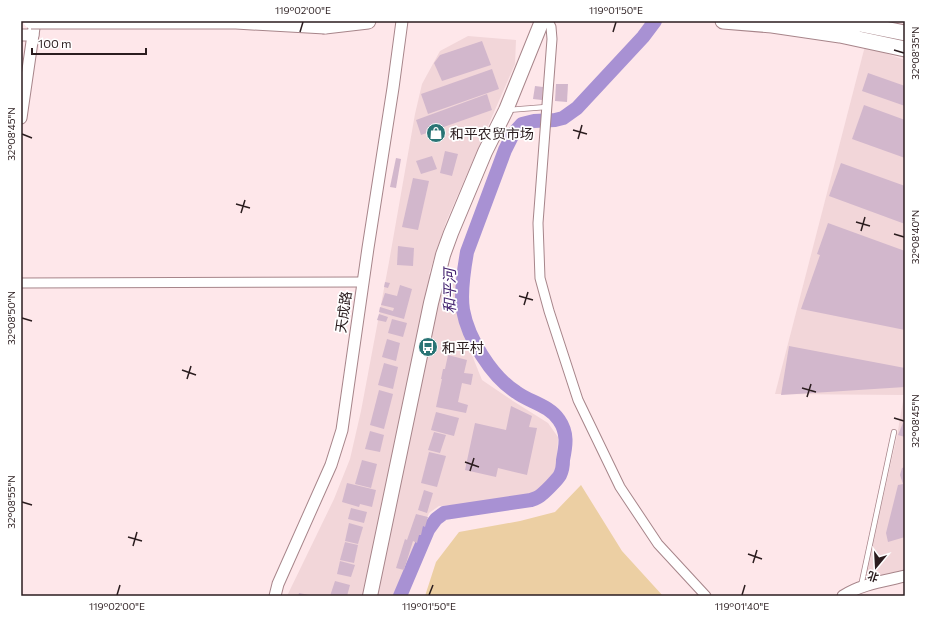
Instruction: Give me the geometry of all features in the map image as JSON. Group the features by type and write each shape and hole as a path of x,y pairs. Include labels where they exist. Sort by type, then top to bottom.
{"highway":[{"path":"32,28 236,21 325,26 368,21"},
{"path":"723,21 772,25 840,34 905,49"},
{"path":"845,21 905,33"}],"main road":[{"path":"370,596 431,302 443,255 450,233 485,152 506,110 542,21"}],"street":[{"path":"21,118 32,28 35,21"},
{"name":"天成路","path":"275,596 278,584 331,465 342,430 402,21"},
{"path":"548,21 551,27 552,39 538,223 540,278 549,311 578,400 620,487 658,544 706,596"},
{"path":"796,21 827,24 905,40"},
{"path":"21,35 32,28"},
{"path":"21,283 363,282"},
{"path":"843,596 860,587 905,576"}],"lane":[{"path":"506,110 546,110"},
{"path":"860,587 894,432"}],"shaded area":[{"path":"468,36 516,40 515,64 446,222 429,274 455,282 461,328 482,380 548,423 558,437 557,466 544,489 520,501 439,506 429,513 394,596 287,596 334,499 350,459 361,411 415,114 422,84 440,51"},
{"path":"865,46 905,60 905,570 864,581 897,436 904,395 775,394"},
{"path":"581,485 622,551 663,596 425,596 436,562 459,532 520,521 555,512"}],"building":[{"path":"482,41 491,65 442,81 434,63 440,55"},
{"path":"492,69 499,89 428,114 421,94"},
{"path":"868,73 905,86 905,106 862,91"},
{"path":"556,84 568,84 567,102 555,101"},
{"path":"535,86 543,87 542,100 533,99"},
{"path":"487,94 492,110 421,135 416,120"},
{"path":"864,105 905,120 905,158 852,139"},
{"path":"445,151 458,154 452,176 440,173"},
{"path":"432,156 437,169 421,174 416,161"},
{"path":"396,158 401,159 396,188 390,187"},
{"path":"841,163 905,186 905,224 829,196"},
{"path":"413,178 429,181 418,230 402,227"},
{"path":"828,223 905,251 905,330 801,309 820,255 817,254"},
{"path":"398,246 414,248 413,266 397,265"},
{"path":"385,282 390,283 388,288 384,287"},
{"path":"400,285 412,289 404,319 379,312 380,307 393,311 394,308 381,305 385,293 397,296"},
{"path":"379,314 388,317 386,322 377,320"},
{"path":"392,319 407,323 403,337 388,333"},
{"path":"387,339 400,343 396,361 382,357"},
{"path":"789,346 905,368 905,387 781,395"},
{"path":"448,355 467,360 464,373 473,374 471,385 462,383 458,402 468,405 466,413 436,407 443,369 445,369"},
{"path":"384,363 398,367 393,389 378,385"},
{"path":"379,390 393,394 384,429 370,425"},
{"path":"511,406 532,416 529,427 537,428 527,475 498,468 496,477 465,470 475,423 506,430"},
{"path":"436,412 459,418 454,436 431,430"},
{"path":"905,418 905,437 898,435"},
{"path":"370,431 384,435 380,452 365,449"},
{"path":"434,432 446,435 440,453 428,450"},
{"path":"429,452 446,456 437,487 421,483"},
{"path":"362,460 377,464 371,488 355,484"},
{"path":"905,467 905,537 888,542 886,533 898,485 903,484 900,475 902,468"},
{"path":"347,483 376,490 372,507 360,504 359,507 342,502"},
{"path":"424,490 433,493 427,513 418,510"},
{"path":"351,508 367,512 364,523 348,519"},
{"path":"416,514 428,517 425,527 423,526 417,543 413,541 404,570 396,568 405,539 407,540"},
{"path":"349,523 363,527 358,544 345,541"},
{"path":"345,542 358,545 354,563 340,560"},
{"path":"340,561 355,565 351,577 337,574"},
{"path":"335,581 350,585 347,596 330,596"},
{"path":"299,593 309,595 309,596 298,596"}],"waterway":[{"name":"和平河","path":"400,596 428,530 436,519 444,513 532,500 543,493 560,475 563,466 566,439 564,430 559,420 550,411 521,395 507,385 482,356 475,344 466,321 462,303 467,252 505,150 513,134 522,124 534,121 563,118 577,108 643,37 655,21"}],"place":[{"name":"和平农贸市场","path":"436,133"},
{"name":"和平村","path":"428,347"}]}
